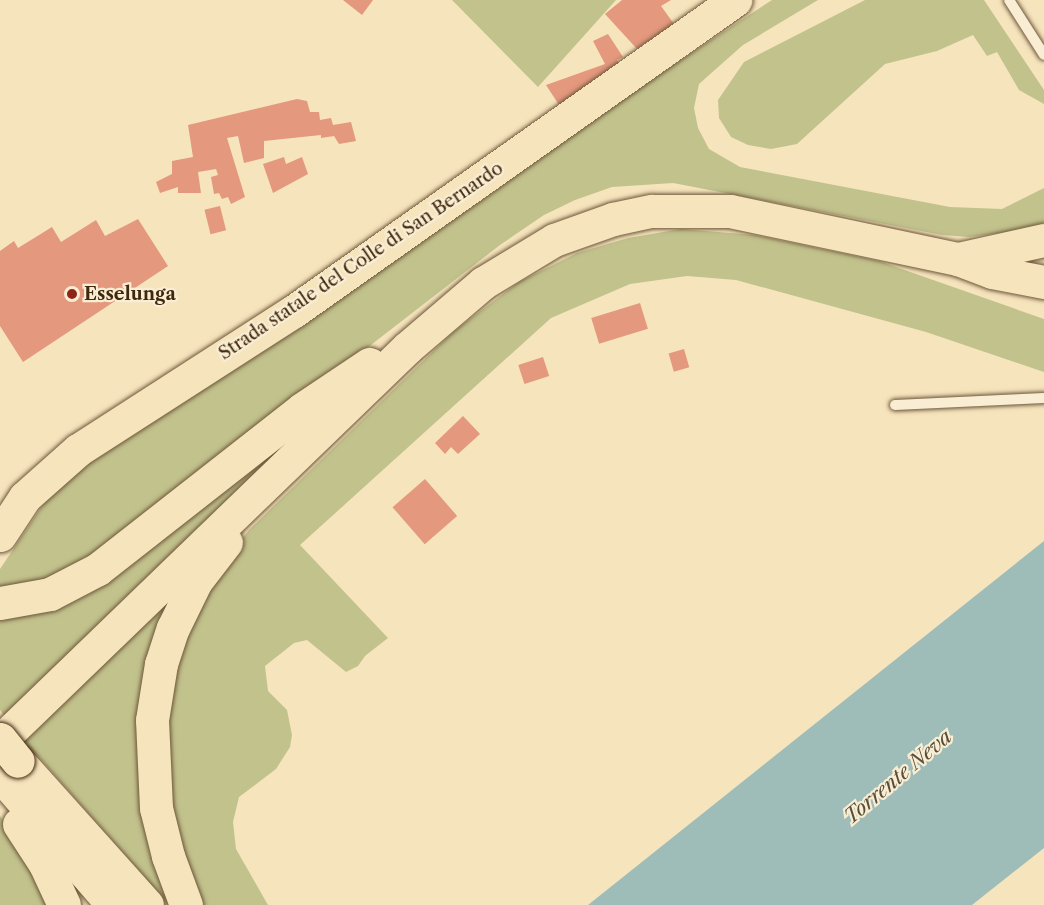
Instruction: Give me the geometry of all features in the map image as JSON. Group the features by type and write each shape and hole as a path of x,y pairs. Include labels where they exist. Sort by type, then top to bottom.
{"main road":[{"name":"Strada statale del Colle di San Bernardo","path":"0,535 26,497 78,450 294,311 735,0"},
{"path":"4,766 271,476 407,348 483,283 529,252 578,230 652,211 690,209 765,216 958,259 992,272 1044,282"},
{"path":"958,259 1044,240"},
{"path":"7,603 50,594 98,569 348,375 407,348"},
{"path":"186,905 168,856 156,808 151,749 155,692 161,664 184,604 271,476"},
{"path":"4,766 64,905"},
{"path":"4,766 113,905"},
{"path":"4,766 147,905"}],"lane":[{"path":"1009,0 1044,55"},
{"path":"895,405 1044,398"}],"green space":[{"path":"452,0 616,0 538,87"},
{"path":"772,0 818,0 743,45 699,84 694,108 698,128 709,149 740,167 950,207 1002,209 1044,188 1044,227 969,237 942,235 673,183 612,187 575,200 544,215 500,245 88,564 0,593 0,569 61,478 483,199 652,79"},
{"path":"865,0 984,0 1044,90 1044,104 1019,90 997,52 987,56 973,35 937,51 885,64 797,144 771,149 748,145 731,137 719,118 718,100 744,62"},
{"path":"681,229 755,235 879,261 1044,319 1044,372 926,332 736,280 687,276 630,284 551,318 300,545 388,638 365,656 358,666 346,672 307,640 294,643 265,666 268,691 287,710 292,735 290,747 276,769 239,797 233,822 236,849 268,905 196,905 162,805 168,671 211,577 249,530 453,332 519,282 577,253 628,238"},
{"path":"310,418 7,719 0,710 0,618"},
{"path":"162,603 168,609 169,905 23,739"},
{"path":"0,816 12,832 52,905 0,905"}],"water":[{"name":"Torrente Neva","path":"1044,541 1044,848 972,905 588,905"}],"building":[{"path":"343,0 373,0 362,15"},
{"path":"622,0 671,0 661,6 674,24 637,49 605,14"},
{"path":"608,34 623,57 617,60 622,70 561,108 546,85 605,64 593,41"},
{"path":"297,99 307,101 310,112 319,112 320,120 331,118 333,125 351,122 356,141 339,144 334,136 321,138 321,135 264,141 264,158 244,163 238,136 227,138 245,197 231,204 228,197 222,199 219,193 214,194 211,177 218,175 216,169 198,172 201,193 178,193 178,187 160,193 156,182 172,174 172,161 193,157 188,125"},
{"path":"284,157 286,164 302,157 308,174 273,193 263,164"},
{"path":"220,206 226,230 211,234 204,210"},
{"name":"Esselunga","path":"138,219 168,266 23,362 0,326 0,251 14,241 18,248 52,227 61,242 96,220 105,236"},
{"path":"640,303 648,329 599,344 591,318"},
{"path":"684,349 689,367 674,372 669,353"},
{"path":"543,357 549,376 524,384 518,365"},
{"path":"463,416 480,434 458,454 451,447 445,454 435,443"},
{"path":"425,479 457,516 425,544 393,507"}],"place":[{"name":"Esselunga","path":"72,294"}]}
